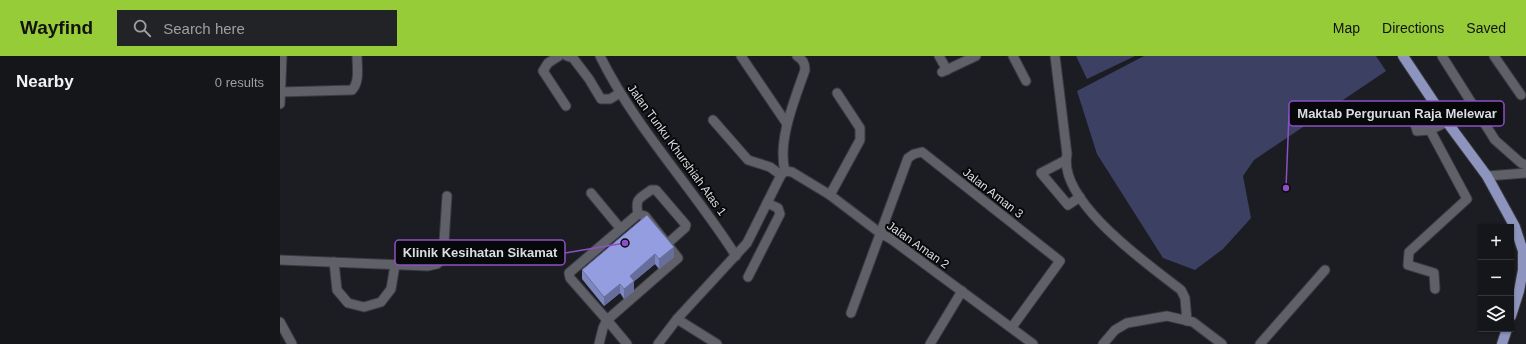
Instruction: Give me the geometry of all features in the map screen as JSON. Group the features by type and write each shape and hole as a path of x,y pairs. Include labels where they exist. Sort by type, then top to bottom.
{"main road":[{"path":"1403,56 1447,122 1487,176 1515,227 1523,251 1523,270 1514,304"},
{"path":"1502,344 1506,332"}],"street":[{"path":"280,104 282,56"},
{"path":"280,92 352,90 356,86 357,81 357,56"},
{"path":"559,56 548,64 542,71 566,106"},
{"path":"567,56 573,58 589,79 601,99 610,99 620,93"},
{"name":"Jalan Tunku Khurshiah Atas 1","path":"600,56 620,93 716,225 736,256"},
{"path":"741,56 787,124"},
{"path":"658,344 677,319 747,243 783,173 787,124 805,70 805,64 797,56"},
{"path":"939,56 944,71 957,60 976,56"},
{"path":"1013,56 1026,81"},
{"path":"1055,56 1067,154 1066,160 1068,175 1080,197 1101,223 1122,244 1181,290 1185,298 1187,320"},
{"path":"1442,56 1494,140 1521,163 1526,165"},
{"path":"1494,56 1521,95"},
{"path":"830,195 860,140 860,128 837,93"},
{"path":"1410,106 1417,131 1430,130 1447,122"},
{"name":"Jalan Aman 2","path":"713,120 748,160 783,173 792,172 830,195 880,233 1012,327 1033,344"},
{"path":"1430,130 1467,199 1409,252 1408,264 1434,273 1435,289"},
{"name":"Jalan Aman 3","path":"880,233 908,158 914,154 922,152 1060,261 1012,327"},
{"path":"1066,160 1041,173 1068,205 1080,197"},
{"path":"1487,176 1526,172"},
{"path":"638,214 636,204 637,200 651,190 656,190 686,225 685,228 667,244"},
{"path":"591,193 620,228"},
{"path":"280,260 428,266 437,264 443,258 447,196"},
{"path":"748,277 780,214 778,208 767,203"},
{"path":"627,344 570,278 569,272 638,214"},
{"path":"599,344 603,328 607,320 678,258 645,216 638,214"},
{"path":"851,313 880,233"},
{"path":"334,262 337,290 348,303 364,307 381,302 391,289 396,265"},
{"path":"1260,344 1325,270"},
{"path":"930,344 962,291"},
{"path":"1103,344 1115,330 1127,323 1167,316 1193,322 1222,344"},
{"path":"677,319 717,344"},
{"path":"280,322 291,344"},
{"path":"1015,344 1022,336"},
{"path":"280,337 291,344"}],"shaded area":[{"path":"1076,56 1135,56 1087,79"},
{"path":"1144,56 1376,56 1386,71 1254,160 1243,176 1251,218 1223,249 1195,270 1163,258 1097,154 1077,91"}],"building":[{"path":"647,215 674,247 659,259 655,254 630,276 634,281 624,289 620,284 604,297 582,270"}],"place":[{"name":"Maktab Perguruan Raja Melewar","path":"1286,188"},
{"name":"Klinik Kesihatan Sikamat","path":"625,243"}]}
